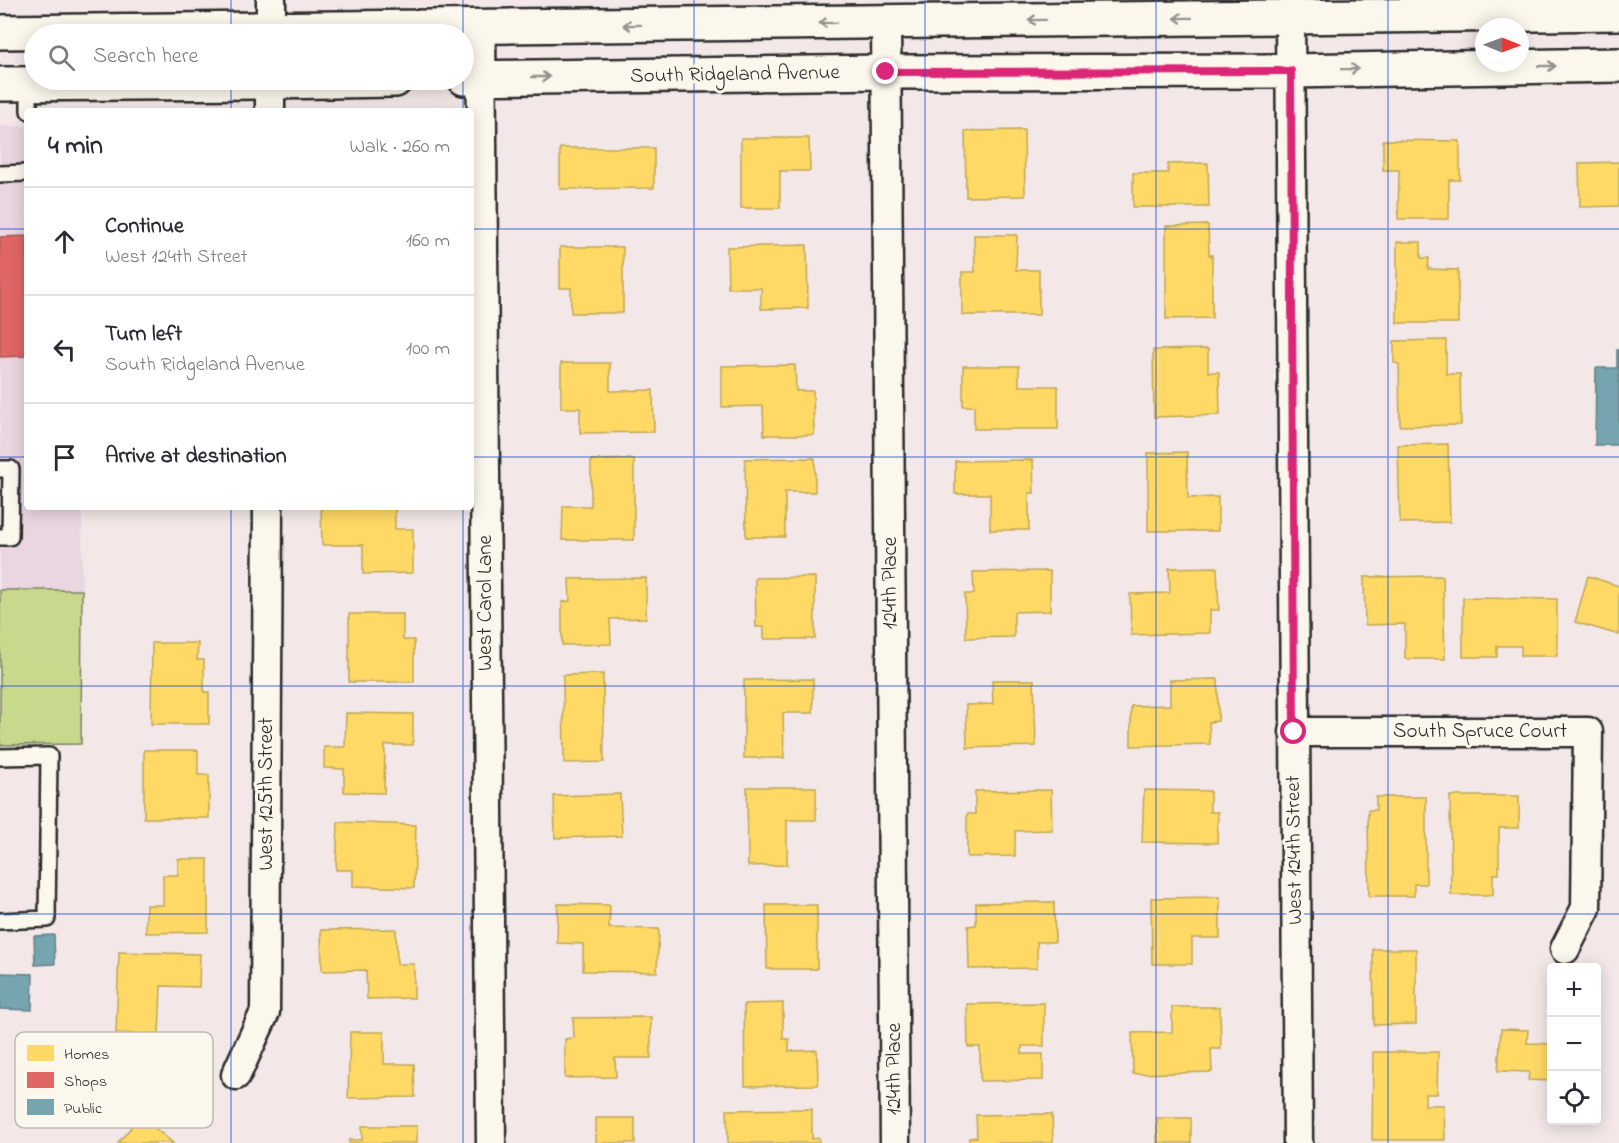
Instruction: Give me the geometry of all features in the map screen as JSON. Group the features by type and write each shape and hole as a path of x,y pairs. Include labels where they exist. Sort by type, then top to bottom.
{"main road":[{"path":"474,27 886,22 1096,10 1290,17 1619,13"},
{"path":"197,24 271,21 376,24"},
{"path":"0,32 24,31"},
{"name":"South Ridgeland Avenue","path":"474,78 886,72 1291,71 1619,65"},
{"path":"20,93 270,91"}],"street":[{"name":"West 124th Street","path":"1290,17 1298,1143"},
{"name":"124th Place","path":"886,22 895,1143"},
{"name":"West Carol Lane","path":"474,72 481,27"},
{"name":"West Carol Lane","path":"473,90 473,108"},
{"name":"West Carol Lane","path":"474,141 490,1143"},
{"name":"West 125th Street","path":"236,1075 265,1012 268,510"},
{"name":"South Spruce Court","path":"1294,732 1588,732 1586,908 1565,949"}],"lane":[{"path":"0,174 24,173"},
{"path":"0,469 11,469 10,537 0,537"},
{"path":"0,757 49,756 47,919 0,921"}],"shaded area":[{"path":"0,126 24,126 24,510 82,510 82,590 0,590"}],"green space":[{"path":"0,590 82,590 81,744 0,745"}],"building: Homes":[{"path":"1024,130 1025,196 966,197 965,131"},
{"path":"741,138 809,138 810,171 780,171 780,208 741,208"},
{"path":"1383,140 1460,141 1460,180 1449,180 1449,219 1398,219 1399,170 1383,170"},
{"path":"560,148 654,148 654,188 560,189"},
{"path":"1619,162 1619,206 1580,207 1579,163"},
{"path":"1208,163 1209,207 1133,207 1133,173 1168,173 1168,164"},
{"path":"1208,225 1209,255 1212,255 1212,318 1166,319 1166,226"},
{"path":"974,235 1017,235 1016,270 1039,270 1039,315 962,315 962,272 975,272"},
{"path":"1397,242 1421,242 1421,258 1429,258 1428,269 1458,270 1458,323 1397,323"},
{"path":"807,245 808,308 761,309 761,288 728,288 727,247"},
{"path":"560,247 623,247 623,313 571,313 571,288 560,288"},
{"path":"1446,340 1446,374 1460,374 1461,425 1400,426 1399,364 1394,363 1394,341"},
{"path":"1208,349 1208,372 1219,372 1220,415 1154,417 1153,350"},
{"path":"561,363 610,363 610,391 653,390 654,432 580,433 580,408 561,408"},
{"path":"795,365 796,391 813,391 814,435 764,435 763,406 722,407 722,366"},
{"path":"963,366 1019,366 1019,386 1058,386 1058,429 974,429 974,406 963,406"},
{"path":"1448,444 1450,522 1400,523 1398,445"},
{"path":"1187,452 1188,498 1218,497 1218,531 1148,531 1148,453"},
{"path":"815,458 815,492 785,492 785,537 746,537 745,459"},
{"path":"634,459 634,540 562,540 563,506 591,506 591,460"},
{"path":"1033,460 1034,493 1029,493 1029,530 990,530 990,494 955,494 955,461"},
{"path":"321,510 395,510 395,529 413,529 413,573 363,574 363,545 322,545"},
{"path":"1217,567 1219,610 1210,610 1210,633 1131,635 1130,594 1170,593 1169,568"},
{"path":"1050,571 1050,611 1014,612 1014,637 966,638 965,594 974,594 973,572"},
{"path":"1443,576 1445,659 1405,659 1405,624 1365,625 1364,577"},
{"path":"1588,576 1619,586 1619,635 1575,622"},
{"path":"815,577 815,639 764,639 764,627 756,627 755,578"},
{"path":"646,578 646,618 610,619 611,644 562,645 562,602 570,601 569,579"},
{"path":"1463,598 1557,599 1557,656 1521,656 1521,646 1497,646 1497,657 1463,657"},
{"path":"349,614 403,614 403,640 414,640 414,682 349,682"},
{"path":"152,643 198,643 197,660 204,660 204,692 209,692 209,724 151,724"},
{"path":"603,674 604,762 564,763 563,675"},
{"path":"813,679 813,713 783,713 784,758 744,758 744,680"},
{"path":"1218,679 1218,721 1209,722 1210,744 1131,746 1131,706 1170,705 1170,680"},
{"path":"992,680 1034,680 1036,746 967,748 966,705 993,704"},
{"path":"346,713 413,714 413,745 385,745 384,793 344,792 344,769 324,768 324,747 345,747"},
{"path":"144,750 198,750 198,775 209,775 209,818 144,818"},
{"path":"747,787 816,787 816,820 787,820 787,865 748,866"},
{"path":"1051,790 1052,830 1015,831 1015,856 967,857 967,814 975,814 975,791"},
{"path":"1144,790 1210,791 1210,812 1218,812 1217,843 1142,842"},
{"path":"620,794 622,836 555,838 554,796"},
{"path":"1450,796 1519,796 1519,828 1499,828 1499,874 1493,874 1493,895 1451,895"},
{"path":"1376,797 1426,797 1426,884 1414,884 1414,896 1369,896 1368,810 1376,810"},
{"path":"338,822 416,825 414,888 353,886 353,870 336,870"},
{"path":"178,859 208,859 208,932 146,933 146,905 163,905 163,875 178,875"},
{"path":"1220,897 1220,938 1192,938 1192,964 1152,964 1151,898"},
{"path":"1054,902 1055,942 1037,942 1037,968 969,969 968,926 976,925 976,903"},
{"path":"558,904 610,905 609,928 659,929 657,972 583,971 583,944 557,943"},
{"path":"766,905 817,905 817,969 767,969"},
{"path":"396,929 397,964 414,964 414,998 367,999 366,970 322,971 321,930"},
{"path":"1373,949 1416,949 1416,1024 1374,1025"},
{"path":"119,952 200,954 199,987 161,986 159,1032 116,1032"},
{"path":"783,1003 783,1039 789,1039 789,1051 817,1050 818,1085 745,1086 744,1004"},
{"path":"1044,1003 1044,1046 1022,1046 1022,1054 1043,1054 1043,1080 980,1081 980,1047 968,1047 967,1004"},
{"path":"1172,1007 1220,1007 1221,1049 1211,1049 1212,1072 1133,1074 1132,1033 1172,1032"},
{"path":"651,1017 651,1058 615,1058 616,1077 565,1078 565,1039 574,1038 573,1018"},
{"path":"1501,1029 1528,1030 1527,1043 1547,1044 1547,1081 1528,1080 1529,1072 1498,1071"},
{"path":"350,1032 384,1032 384,1064 414,1064 415,1097 348,1098"},
{"path":"1373,1052 1438,1052 1437,1094 1425,1094 1425,1105 1444,1105 1445,1140 1372,1140"},
{"path":"812,1109 812,1139 819,1138 819,1143 728,1143 727,1110"},
{"path":"1052,1114 1053,1143 969,1143 969,1138 977,1137 976,1115"},
{"path":"596,1118 635,1118 635,1143 596,1143"},
{"path":"1157,1118 1191,1118 1191,1143 1157,1143"},
{"path":"362,1126 417,1126 417,1143 349,1143 349,1140 362,1140"},
{"path":"130,1128 155,1128 173,1143 118,1143"}],"building: Shops":[{"path":"24,236 24,356 0,357 0,237"}],"building: Public":[{"path":"1617,350 1619,350 1619,445 1595,445 1596,368 1617,368"},
{"path":"54,935 55,964 35,965 34,936"},
{"path":"0,973 33,974 32,1010 0,1009"}],"route":[{"path":"886,72 1291,71 1294,732"}]}
